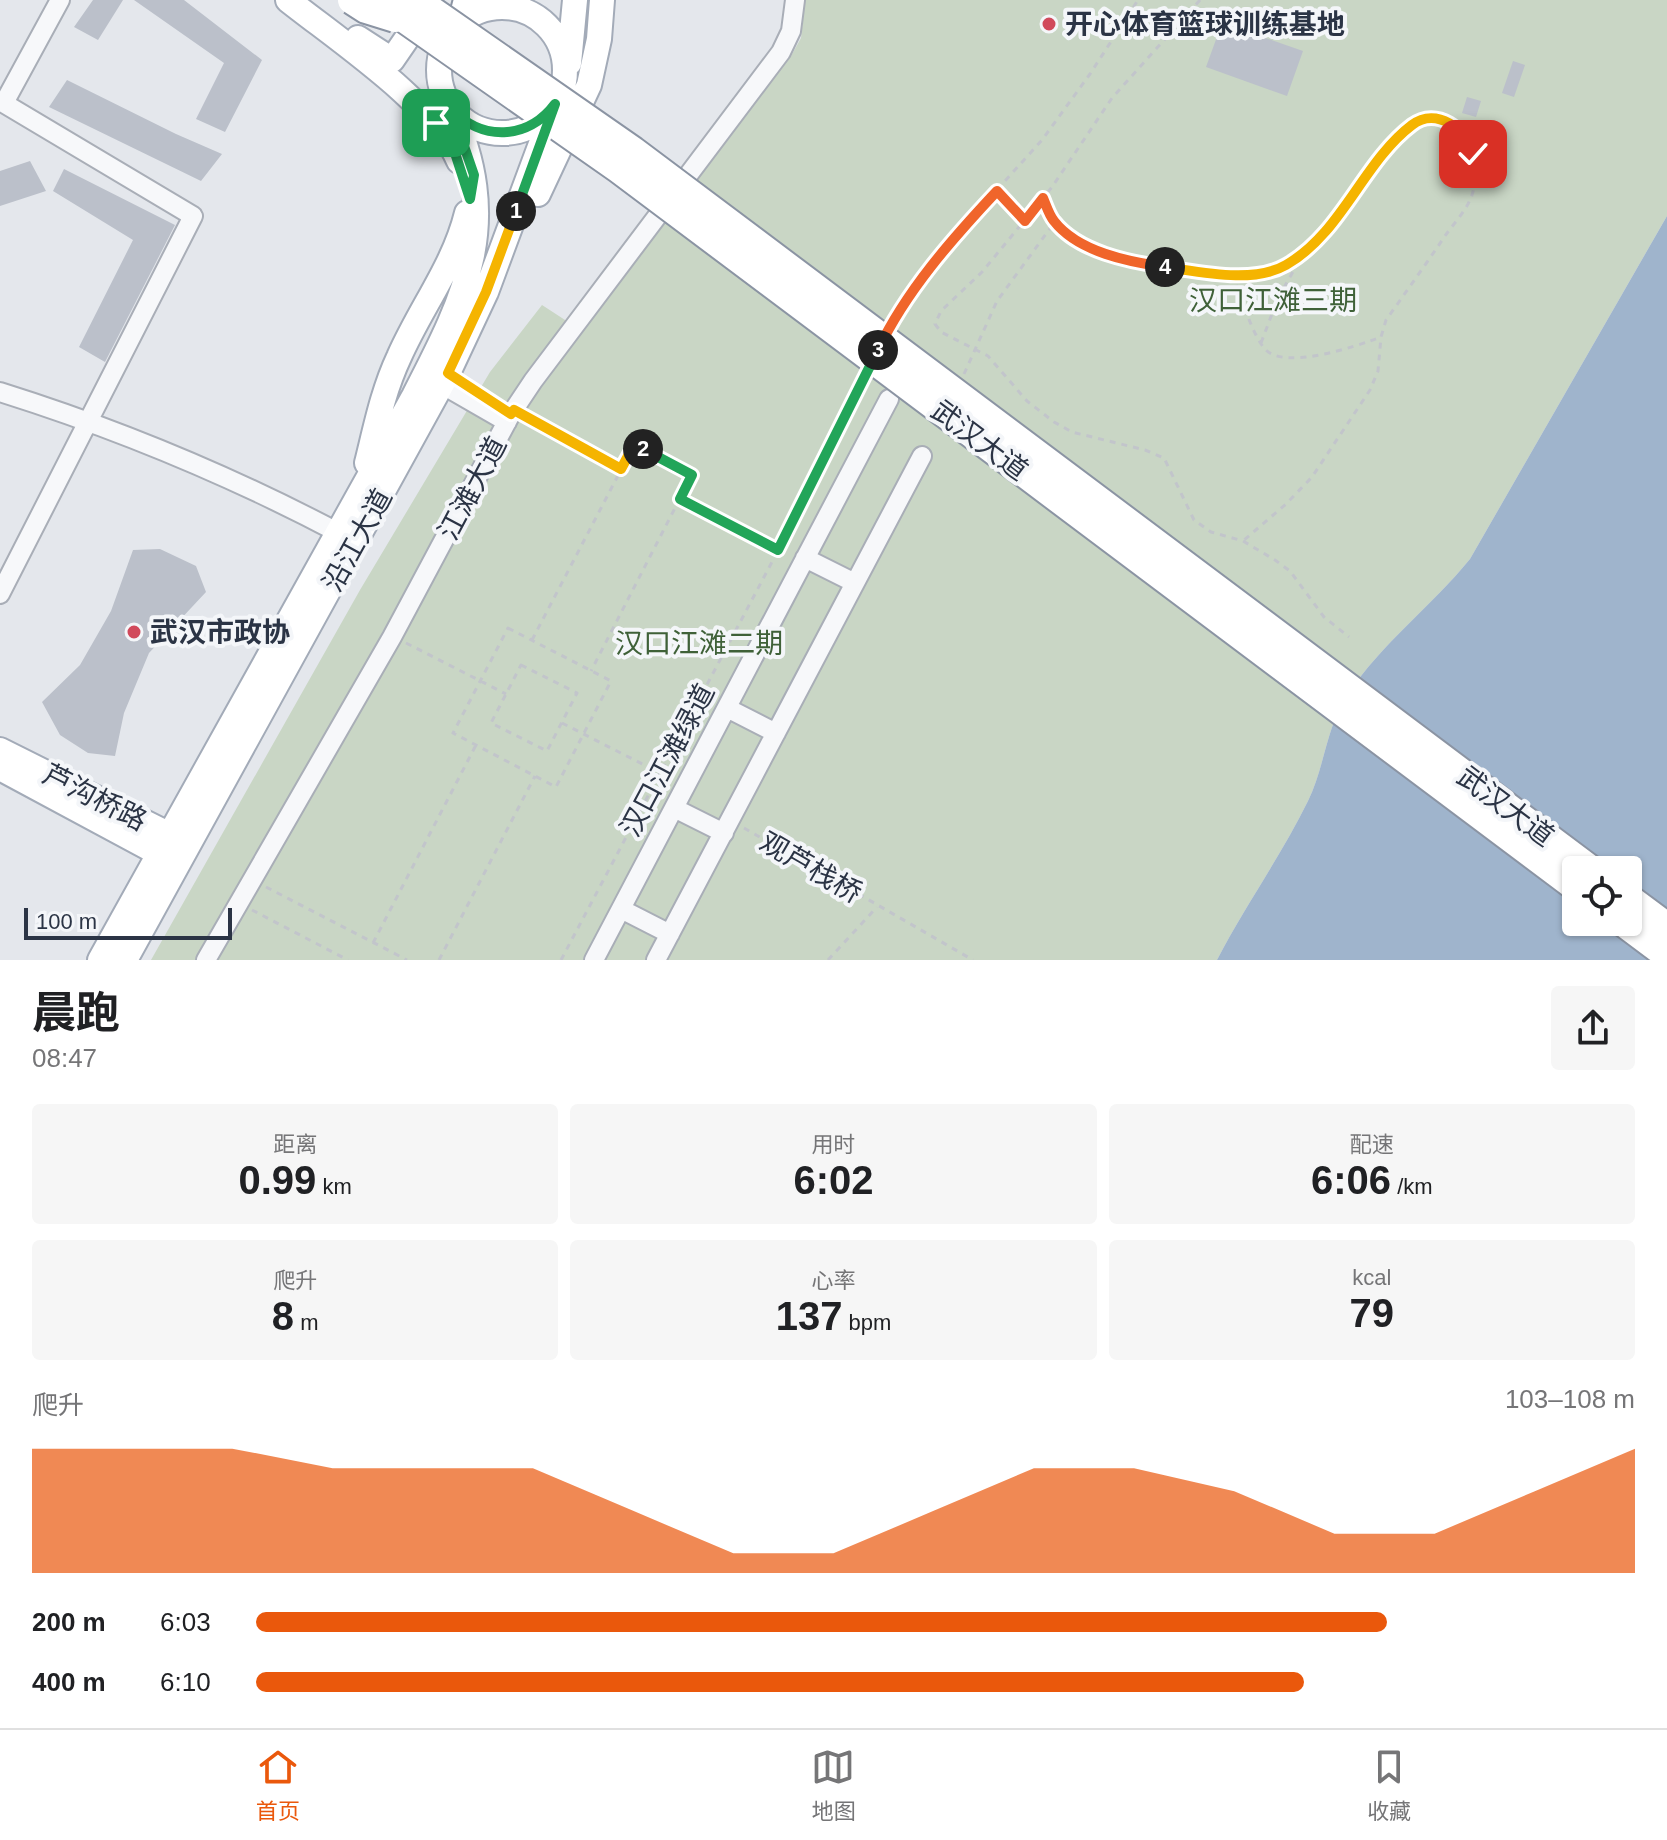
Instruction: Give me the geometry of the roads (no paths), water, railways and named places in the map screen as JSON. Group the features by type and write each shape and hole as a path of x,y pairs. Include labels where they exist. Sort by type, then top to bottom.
{"highway":[{"path":"352,0 366,9 417,13"},
{"name":"武汉大道","path":"378,0 417,13 633,151 1572,856"},
{"name":"武汉大道","path":"417,13 619,169 1562,876"},
{"path":"1642,908 1667,927"},
{"path":"1642,936 1667,955"}],"main road":[{"path":"289,0 310,7 392,60 433,0"},
{"path":"289,0 436,123 453,147 470,199"},
{"path":"565,73 559,41 545,23 493,6 443,45 438,67 441,89 451,108 477,128 510,133 540,120 555,104 564,84 572,50 575,0"},
{"path":"486,292 525,222 589,85 599,39 602,0"},
{"name":"沿江大道","path":"100,960 260,711 444,378 486,292 555,104"},
{"name":"沿江大道","path":"125,960 174,849 359,494 423,379 466,281 477,229 474,175 451,108"},
{"path":"359,494 385,391 400,354 455,254 474,175"},
{"name":"芦沟桥路","path":"0,750 174,849"},
{"name":"芦沟桥路","path":"0,768 174,849"}],"street":[{"path":"0,594 193,216 2,102 60,0"},
{"name":"江滩大道","path":"206,960 392,637 511,415 781,52 791,31 795,0"},
{"path":"444,378 511,415"},
{"path":"0,392 89,420 201,465 339,533"},
{"path":"594,960 889,399"},
{"path":"656,960 922,456"},
{"path":"805,558 855,583"},
{"path":"727,708 776,733"},
{"path":"674,808 724,833"},
{"path":"621,909 670,934"}],"water":[{"path":"1667,216 1667,960 1217,960 1308,801 1330,733 1348,694 1376,658 1470,559"}],"place":[{"name":"开心体育篮球训练基地","path":"1049,24"},
{"name":"武汉市政协","path":"134,632"}],"park label":[{"name":"汉口江滩三期","path":"1273,300"},
{"name":"汉口江滩二期","path":"699,643"}]}
